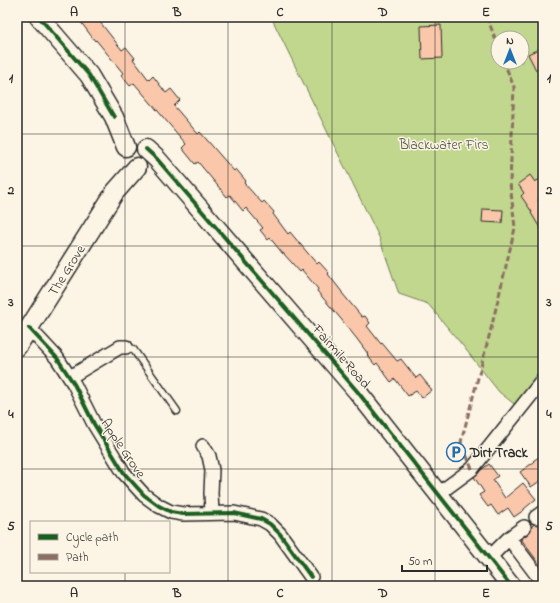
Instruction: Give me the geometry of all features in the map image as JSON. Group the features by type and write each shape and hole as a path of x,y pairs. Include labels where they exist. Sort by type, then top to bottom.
{"main road":[{"path":"39,17 89,75 136,155"},
{"name":"Fairmile Road","path":"136,155 157,159 357,391 511,586"},
{"name":"The Grove","path":"17,347 115,192 136,155"}],"street":[{"name":"Apple Grove","path":"29,328 57,358 70,377 94,424 124,473 144,495 159,506 172,512 183,514 234,513 261,518 270,524 280,534 311,577"},
{"path":"70,377 120,347 126,347"},
{"path":"438,494 472,469 543,380"},
{"path":"203,446 209,456 212,470 212,513"},
{"path":"489,558 509,538 524,527"},
{"path":"509,538 543,583"}],"lane":[{"path":"126,347 133,349 177,411"}],"green space":[{"name":"Blackwater Firs","path":"274,17 543,17 543,393 523,411 499,392 428,304 399,294 379,237 272,19"}],"building":[{"path":"77,17 96,17 122,50 126,47 149,80 153,76 166,93 171,89 180,100 174,106 198,134 200,132 234,171 236,169 246,181 244,183 262,203 264,201 274,212 273,214 288,234 290,232 317,264 319,262 329,273 328,274 342,293 362,317 365,316 370,323 367,326 381,344 382,343 397,361 401,359 416,378 420,375 432,390 422,398 416,391 408,396 395,379 391,382 377,363 375,365 367,355 368,354 357,339 317,291 318,289 302,270 300,272 270,238 268,240 260,230 263,228 246,208 243,211 230,195 227,197 198,162 195,164 182,148 186,144 134,83 130,86 121,75 123,73 96,40 95,41"},
{"path":"441,25 442,58 422,59 421,26"},
{"path":"543,47 543,67 536,70 530,58 530,53"},
{"path":"530,175 535,182 543,177 543,196 538,200 543,208 543,233 531,213 532,212 521,196 524,193 518,184"},
{"path":"483,209 503,210 502,223 482,222"},
{"path":"543,454 543,479 531,487 520,472"},
{"path":"489,464 498,476 493,480 505,498 523,483 536,499 514,517 508,508 498,515 491,505 488,507 479,495 484,492 474,477"},
{"path":"543,522 543,569 521,539 529,533 534,524 537,525"}],"marked path":[{"path":"487,17 492,30"},
{"path":"472,469 461,442 491,329 515,228 510,183 514,87 507,70"}],"cycle path":[{"path":"39,17 89,75 114,117"},
{"path":"146,149 157,159 357,391 511,586"},
{"path":"29,328 57,358 74,384 94,424 124,473 144,495 159,506 171,512 183,514 234,513 261,519 270,524 280,534 311,577"}],"place":[{"name":"Dirt Track","path":"456,452"}]}
